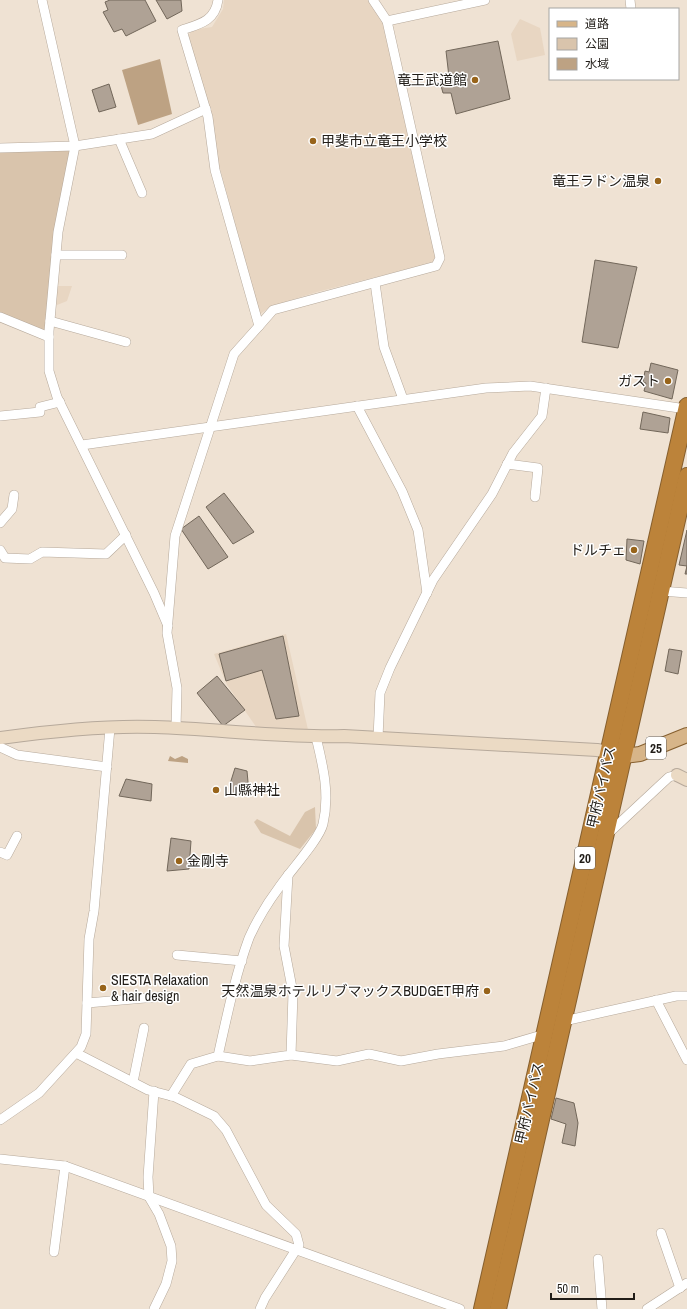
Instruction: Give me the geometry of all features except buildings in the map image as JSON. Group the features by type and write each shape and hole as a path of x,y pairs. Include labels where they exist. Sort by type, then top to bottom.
{"highway":[{"name":"甲府バイパス","path":"498,1309 564,1021 605,833 617,754 687,407"},
{"name":"甲府バイパス","path":"482,1309 545,1034 617,754 661,591 687,476"}],"main road":[{"name":"25","path":"617,754 640,754 687,735"}],"street":[{"path":"42,0 75,146 58,232 50,321 49,371 60,402 154,593 168,626"},
{"path":"218,0 217,10 206,22 182,30 206,109 215,170 259,326"},
{"path":"176,728 177,688 168,626 175,536 234,354 273,310 436,266 440,258 387,21 373,0"},
{"path":"387,21 485,0"},
{"path":"0,148 75,146 152,134 206,109"},
{"path":"119,139 142,193"},
{"path":"56,255 122,255"},
{"path":"375,283 384,347 403,399"},
{"path":"0,317 49,337"},
{"path":"50,321 126,342"},
{"path":"82,445 486,388 530,386 687,407"},
{"path":"378,738 380,693 390,668 427,593 461,538 492,494 513,453 542,416 546,388"},
{"path":"0,416 40,412 40,408 60,402"},
{"path":"357,406 402,491 418,530 427,593"},
{"path":"508,464 538,468 535,497"},
{"path":"0,523 12,509 14,495"},
{"path":"0,550 5,558 30,559 42,552 106,554 126,535"},
{"path":"661,591 687,593"},
{"path":"0,738 110,728 176,728 316,737 378,738 597,750 617,754"},
{"path":"0,1120 39,1092 81,1047 86,1034 89,939 94,911 110,728"},
{"path":"218,1056 234,988 249,938 262,912 309,848 323,825 326,801 326,776 316,737"},
{"path":"0,747 16,756 107,767"},
{"path":"605,833 612,832 669,777 682,778"},
{"path":"0,852 7,855 16,836"},
{"path":"288,875 284,946 293,993 292,1055"},
{"path":"177,955 242,961"},
{"path":"87,1003 168,996"},
{"path":"564,1021 656,1000 676,996 687,996"},
{"path":"656,1000 687,1060"},
{"path":"133,1082 144,1028"},
{"path":"171,1096 191,1064 218,1056 250,1061 292,1055 337,1061 369,1054 401,1061 438,1054 504,1046 545,1034"},
{"path":"76,1053 133,1082 171,1096 214,1116 226,1130 266,1205 296,1234 299,1245 265,1298 260,1309"},
{"path":"154,1091 148,1177 150,1197 159,1214 171,1246 172,1261 166,1284 154,1309"},
{"path":"0,1159 65,1166 460,1309"},
{"path":"54,1252 65,1166"},
{"path":"647,1309 683,1285 661,1233"},
{"path":"598,1259 602,1309"}],"shaded area":[{"name":"甲斐市立竜王小学校","path":"224,0 370,0 384,20 436,252 435,262 317,292 272,306 260,314 219,165 188,37 192,30 212,27 223,9"},
{"path":"520,19 540,28 545,55 517,61 511,34"},
{"path":"53,286 72,286 67,301 57,305"},
{"path":"286,634 309,734 261,734 227,685 214,654"}],"green space":[{"path":"73,148 47,334 0,315 0,150"},
{"path":"315,807 316,829 300,849 261,833 254,822 257,819 290,836 305,812"}],"water":[{"path":"160,59 172,114 138,125 122,70"},
{"path":"170,756 175,759 182,756 188,759 188,763 168,761"}],"place":[{"name":"竜王武道館","path":"475,80"},
{"name":"甲斐市立竜王小学校","path":"313,141"},
{"name":"竜王ラドン温泉","path":"658,181"},
{"name":"ガスト","path":"668,381"},
{"name":"ドルチェ","path":"634,550"},
{"name":"山縣神社","path":"216,790"},
{"name":"金剛寺","path":"179,861"},
{"name":"SIESTA Relaxation & hair design","path":"103,988"},
{"name":"天然温泉ホテルリブマックスBUDGET甲府","path":"487,991"}]}
